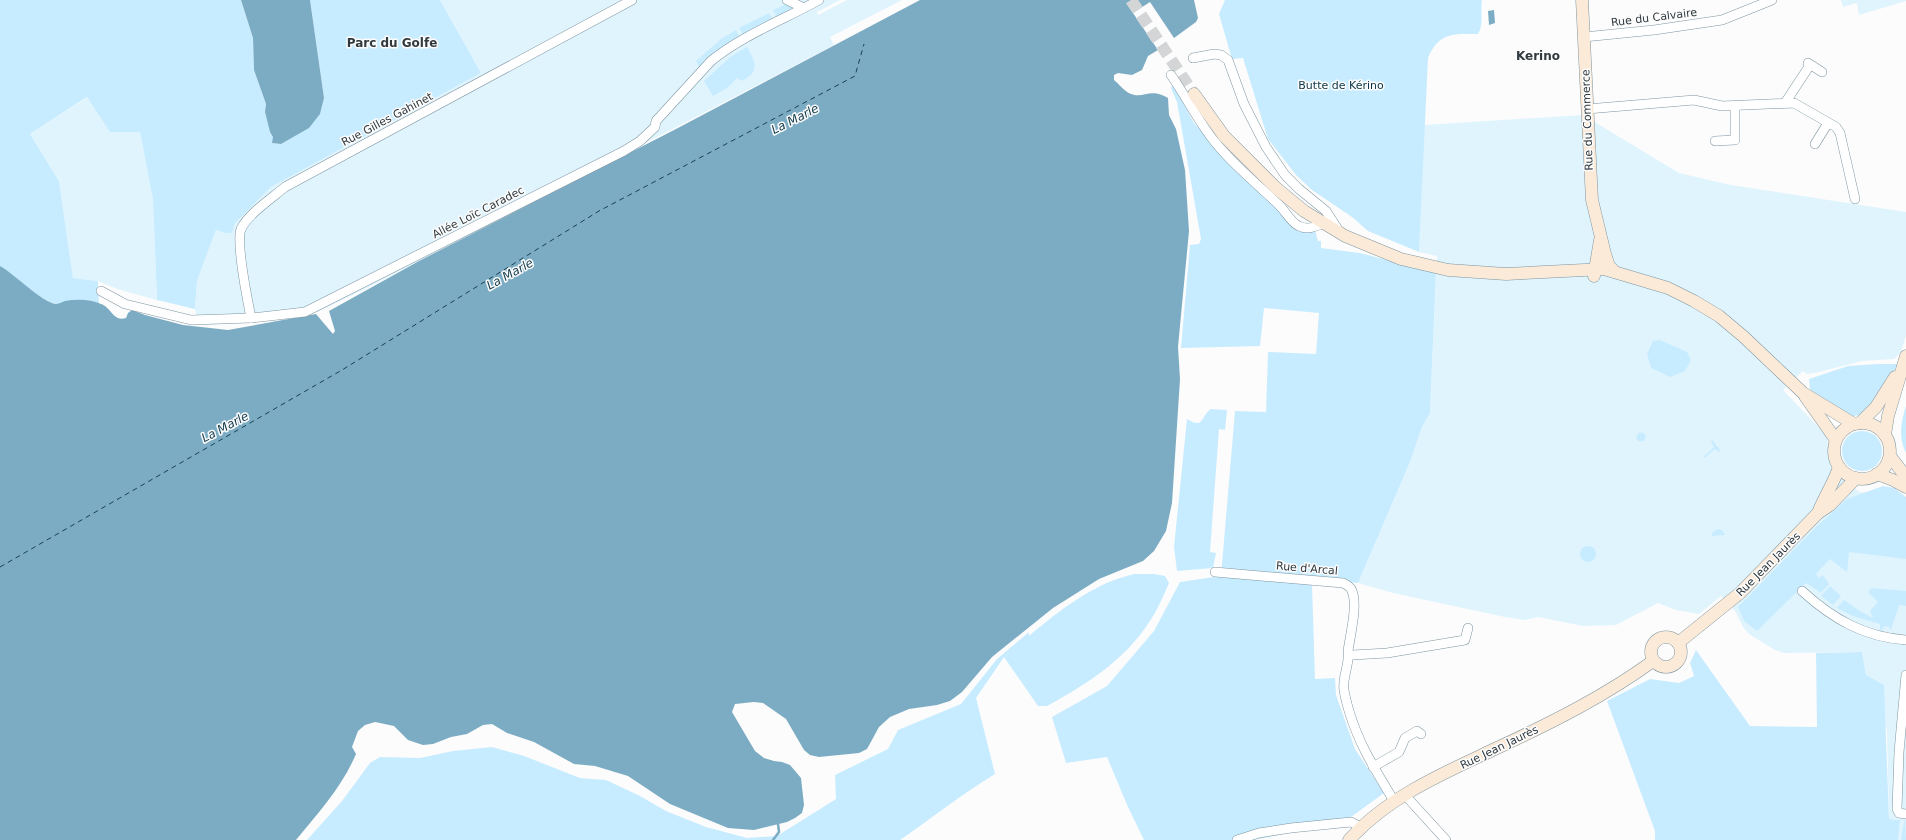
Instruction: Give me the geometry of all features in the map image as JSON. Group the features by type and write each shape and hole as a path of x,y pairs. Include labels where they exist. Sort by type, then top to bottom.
{"main road":[{"name":"Rue du Commerce","path":"1582,0 1590,185 1593,211 1609,266 1615,272"},
{"path":"1194,94 1224,136 1276,188 1323,223 1340,233 1396,257 1448,270 1506,274 1575,271 1594,273 1615,272 1668,288 1694,302 1719,316 1744,337 1803,393 1836,440"},
{"name":"Rue du Commerce","path":"1594,273 1600,238"},
{"path":"1594,273 1615,279 1636,278"},
{"path":"1803,393 1857,423 1874,426 1885,435 1890,445 1890,456 1887,463 1871,478 1856,478 1844,472 1839,467 1835,458 1834,449 1836,440 1843,430 1857,423 1876,407 1904,360"},
{"path":"1885,435 1888,416 1904,360"},
{"path":"1890,456 1906,477"},
{"name":"Rue Jean Jaurès","path":"1818,513 1822,501 1835,480 1839,467"},
{"path":"1877,474 1906,487"},
{"name":"Rue Jean Jaurès","path":"1678,643 1740,593 1818,513 1830,505 1856,478"},
{"path":"1666,637 1678,643 1681,652 1678,661 1674,665 1665,668 1660,667 1653,661 1651,656 1651,647 1657,640 1666,637"},
{"name":"Rue Jean Jaurès","path":"1350,840 1361,827 1399,798 1571,712 1653,661"}],"street":[{"name":"Rue Gilles Gahinet","path":"251,318 246,295 240,244 241,230 253,213 286,187 632,0"},
{"path":"787,0 804,8"},
{"name":"Allée Loïc Caradec","path":"101,291 125,304 191,320 251,318 305,312 624,151 640,141 655,126 656,121 711,61 740,41 819,0"},
{"name":"Rue du Calvaire","path":"1584,37 1654,30 1722,20 1772,0"},
{"path":"1193,58 1217,54 1228,60 1244,104 1266,147 1285,175 1328,214 1340,233"},
{"path":"1785,103 1809,64 1822,72"},
{"path":"1171,75 1198,119 1212,138 1248,176 1286,211 1295,223 1299,226 1310,228 1323,223"},
{"path":"1587,109 1694,100 1722,106 1785,103 1796,104 1828,123 1840,133 1855,199"},
{"path":"1715,141 1735,140 1735,106"},
{"path":"1815,144 1828,123"},
{"name":"Rue d'Arcal","path":"1215,572 1343,583 1351,589 1354,598 1348,651 1349,656 1344,679 1344,693 1358,739 1373,767 1399,798 1446,840"},
{"path":"1802,591 1820,607 1840,621 1891,639 1906,640"},
{"path":"1349,656 1395,652 1465,640 1468,628"},
{"path":"1906,675 1899,752 1897,809 1898,813 1906,814"},
{"path":"1373,767 1400,752 1405,738 1417,732 1421,734"},
{"path":"1237,840 1258,833 1292,828 1351,822 1361,827"}],"shaded area":[{"path":"440,0 840,0 817,12 818,15 847,0 902,0 830,37 834,45 365,289 319,311 297,316 239,323 207,325 198,324 195,309 197,281 216,230 225,233 232,233 234,223 271,187 481,73"},
{"path":"1841,0 1906,1 1859,15 1857,3 1843,7"},
{"path":"88,97 110,132 140,132 153,200 157,300 117,289 98,281 73,278 59,181 30,134"},
{"path":"1583,115 1679,173 1731,185 1906,212 1906,335 1901,352 1894,359 1862,361 1815,373 1807,374 1803,371 1783,390 1827,436 1829,459 1833,473 1860,492 1875,493 1906,510 1906,840 1898,840 1900,820 1889,819 1887,730 1866,675 1862,652 1785,653 1775,650 1749,634 1743,627 1735,611 1721,596 1699,614 1676,610 1658,603 1616,625 1583,626 1538,617 1525,620 1505,617 1393,593 1358,583 1410,462 1422,427 1430,413 1437,256 1419,252 1424,125"}],"green space":[{"path":"0,0 241,0 253,38 254,70 266,104 265,112 270,132 274,137 272,143 281,144 308,128 320,114 324,98 310,0 440,0 481,73 271,187 235,223 232,233 225,233 216,230 197,281 195,309 157,300 153,200 140,132 110,132 87,97 30,134 59,181 73,278 98,281 99,304 70,306 53,303 46,300 33,292 0,266"},
{"name":"Butte de Kérino","path":"1225,0 1482,0 1481,22 1478,34 1448,36 1437,43 1428,58 1419,252 1368,231 1352,217 1312,190 1296,175 1268,139 1243,58 1232,59 1219,14"},
{"path":"786,4 797,9 778,19 773,10"},
{"path":"769,13 774,22 744,37 739,28"},
{"path":"736,30 740,38 700,68 696,61 721,39"},
{"path":"747,47 755,66 752,73 742,81 737,78 727,88 713,96 704,81 730,57"},
{"path":"1173,84 1194,123 1225,158 1282,213 1294,229 1309,232 1315,230 1318,241 1321,241 1321,248 1360,253 1436,273 1430,413 1422,427 1410,462 1358,583 1316,578 1312,585 1315,679 1335,678 1336,695 1355,749 1384,793 1336,828 1295,832 1253,840 1144,840 1107,757 1066,763 1052,717 1107,686 1154,631 1180,582 1221,576 1235,411 1266,412 1268,352 1316,354 1319,313 1264,308 1260,346 1181,348 1190,245 1199,244 1201,239 1177,102 1171,88"},
{"path":"1660,340 1687,352 1691,360 1685,371 1670,377 1651,368 1647,354 1653,341"},
{"path":"1898,364 1869,407 1859,415 1851,416 1842,413 1830,402 1810,389 1809,379 1848,366"},
{"path":"1906,406 1906,453 1903,447 1901,430"},
{"path":"1211,409 1227,410 1225,430 1219,429 1210,552 1216,553 1213,568 1177,571 1174,547 1187,419 1200,423"},
{"path":"1858,431 1866,431 1873,434 1879,440 1882,451 1879,462 1873,468 1866,471 1858,471 1851,468 1845,462 1842,455 1842,447 1845,440 1851,434"},
{"path":"1641,432 1646,437 1641,442 1636,437"},
{"path":"1712,440 1721,451 1719,452 1715,449 1704,458 1703,457 1714,447 1711,442"},
{"path":"1883,486 1894,488 1906,497 1906,559 1849,552 1847,572 1830,559 1816,574 1819,578 1823,575 1829,584 1821,593 1806,583 1757,631 1744,621 1738,607 1816,527 1847,499"},
{"path":"1717,529 1722,530 1725,535 1712,536 1712,533"},
{"path":"1585,546 1591,546 1596,551 1594,560 1591,562 1585,562 1580,557 1580,551"},
{"path":"1134,574 1154,574 1165,576 1169,583 1156,611 1135,641 1109,666 1079,687 1047,706 1038,706 1004,657 976,698 995,774 900,840 307,840 342,801 370,763 380,757 420,758 453,751 492,747 524,756 580,778 606,780 640,796 666,811 706,827 747,838 777,836 836,799 835,775 888,749 898,730 961,704 997,659 1029,632 1029,636 1065,607 1091,591 1119,578"},
{"path":"1830,586 1841,596 1833,605 1821,596"},
{"path":"1872,588 1906,591 1906,606 1899,605 1891,630 1889,627 1884,626 1882,631 1880,630 1880,624 1853,616 1837,608 1844,600 1873,618 1870,611 1878,602 1868,592"},
{"path":"1696,650 1750,726 1817,727 1816,653 1862,652 1866,675 1884,685 1889,819 1900,820 1898,840 1655,840 1655,831 1607,701 1650,679 1679,683 1694,676 1690,663"},
{"path":"1905,816 1906,840 1901,840"}],"water":[{"path":"241,0 310,0 324,98 320,114 309,128 281,144 272,143 273,137 270,132 265,112 266,104 254,70 253,38"},
{"name":"La Marle","path":"920,0 1194,0 1198,18 1196,22 1174,38 1150,2 1133,13 1158,50 1148,56 1142,70 1132,75 1118,73 1114,75 1114,80 1124,90 1131,94 1140,95 1156,93 1168,98 1169,115 1176,129 1185,170 1189,231 1178,347 1180,379 1172,503 1166,531 1154,551 1143,561 1099,579 1053,608 992,657 962,692 950,701 937,705 909,709 890,717 879,727 867,749 859,753 819,757 810,755 804,750 786,719 763,703 754,702 735,704 732,712 755,751 764,758 790,765 801,778 804,805 802,813 787,822 754,830 728,828 670,804 628,776 595,766 574,764 534,742 507,733 492,724 483,725 467,734 451,737 433,744 423,745 408,740 394,726 375,722 365,725 358,731 352,747 356,754 344,777 329,799 296,840 0,840 0,266 50,302 56,304 65,301 83,300 97,302 107,308 115,316 122,319 126,318 128,313 132,310 183,325 228,330 316,314 333,334 335,331 329,311 419,261 676,129"},
{"path":"1494,10 1495,23 1489,25 1488,11"}],"waterway":[{"path":"773,840 779,832 778,824"}],"ferry route":[{"path":"0,567 342,370 599,211 855,76 864,44"}],"tunnel":[{"path":"1131,0 1194,94"}],"district":[{"name":"Parc du Golfe","path":"392,43"},
{"name":"Kerino","path":"1538,56"}]}
